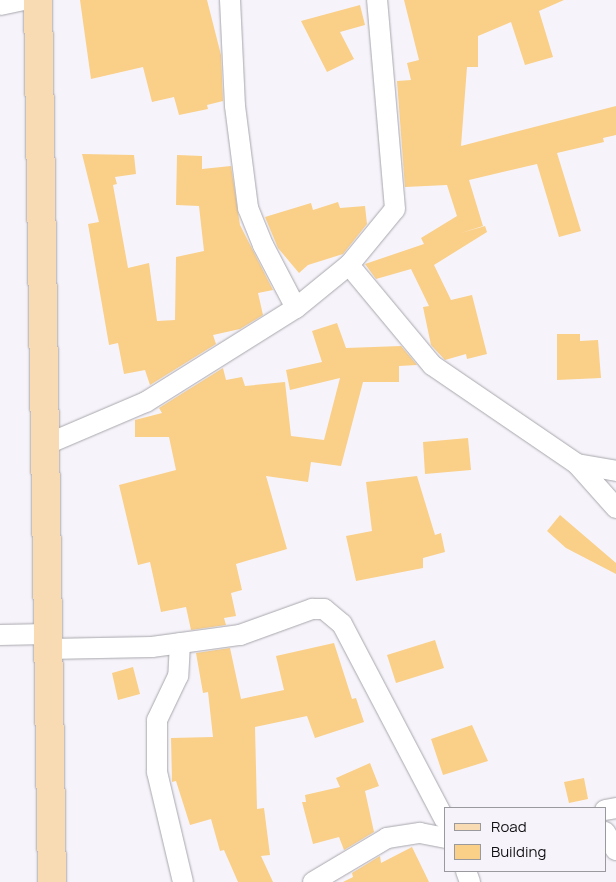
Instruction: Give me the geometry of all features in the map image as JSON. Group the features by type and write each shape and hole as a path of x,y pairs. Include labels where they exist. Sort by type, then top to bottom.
{"main road":[{"path":"38,0 52,882"}],"street":[{"path":"0,5 23,0"},
{"path":"230,0 235,106 248,208 263,245 296,308"},
{"path":"45,446 146,402 296,308 349,265 395,208 377,0"},
{"path":"349,265 432,365 578,464 616,508"},
{"path":"578,464 616,471"},
{"path":"0,635 48,642 152,647 240,635 312,609 324,609 342,624 444,818"},
{"path":"180,643 178,676 157,720 157,772 183,882"},
{"path":"313,882 387,838 420,833 444,838"},
{"path":"606,834 616,850"}],"building":[{"path":"80,0 207,0 221,55 223,101 207,105 208,109 179,115 174,97 152,102 143,67 91,79"},
{"path":"404,0 564,0 539,11 553,57 525,65 511,22 478,36 478,67 467,67 461,146 616,106 616,135 603,138 604,142 557,153 581,231 559,237 537,164 469,180 483,226 461,233 485,226 487,232 434,265 451,300 472,295 487,354 467,359 466,354 445,360 431,345 423,307 429,306 411,269 376,279 365,264 424,244 421,238 457,216 447,185 405,187 397,81 411,80 407,63 419,60"},
{"path":"360,5 365,25 340,32 354,59 327,72 301,21"},
{"path":"82,154 134,155 136,174 115,177 117,184 113,185 128,268 149,263 157,321 175,320 176,257 204,251 199,206 176,205 177,155 202,156 202,169 231,166 240,225 273,290 258,293 263,315 240,329 213,335 216,344 150,385 145,370 124,374 118,343 109,345 88,224 99,222"},
{"path":"338,202 340,208 365,206 367,224 343,254 308,265 299,273 278,248 265,217 311,203 313,210"},
{"path":"337,323 346,348 401,346 417,365 399,366 399,382 363,382 341,466 311,462 308,482 266,476 287,549 236,564 242,590 231,593 236,616 224,618 226,625 191,630 186,607 161,612 150,562 138,565 119,485 176,470 169,437 135,437 135,420 162,413 159,408 223,368 226,380 242,377 245,386 285,382 291,436 324,440 340,378 290,390 286,370 322,362 312,331"},
{"path":"557,334 580,334 580,341 598,340 601,378 557,380"},
{"path":"468,438 471,470 425,474 423,442"},
{"path":"417,476 435,535 441,533 445,552 423,558 423,568 356,581 346,536 372,531 366,482"},
{"path":"560,515 616,563 616,574 566,548 547,531"},
{"path":"435,640 444,668 396,683 387,655"},
{"path":"334,643 352,699 356,698 364,722 315,738 307,716 255,727 257,809 264,808 270,855 261,856 273,882 238,882 224,850 220,851 211,819 190,825 176,781 172,782 171,738 213,737 208,692 203,693 196,653 230,648 241,699 284,690 276,656"},
{"path":"133,667 140,694 118,700 112,673"},
{"path":"472,725 488,761 443,775 431,739"},
{"path":"370,763 379,786 365,791 374,832 344,850 339,837 313,844 302,802 306,802 305,795 340,787 336,778"},
{"path":"584,778 588,799 569,803 564,782"},
{"path":"412,847 429,882 343,882 353,877 352,873 380,856 381,863"}]}
